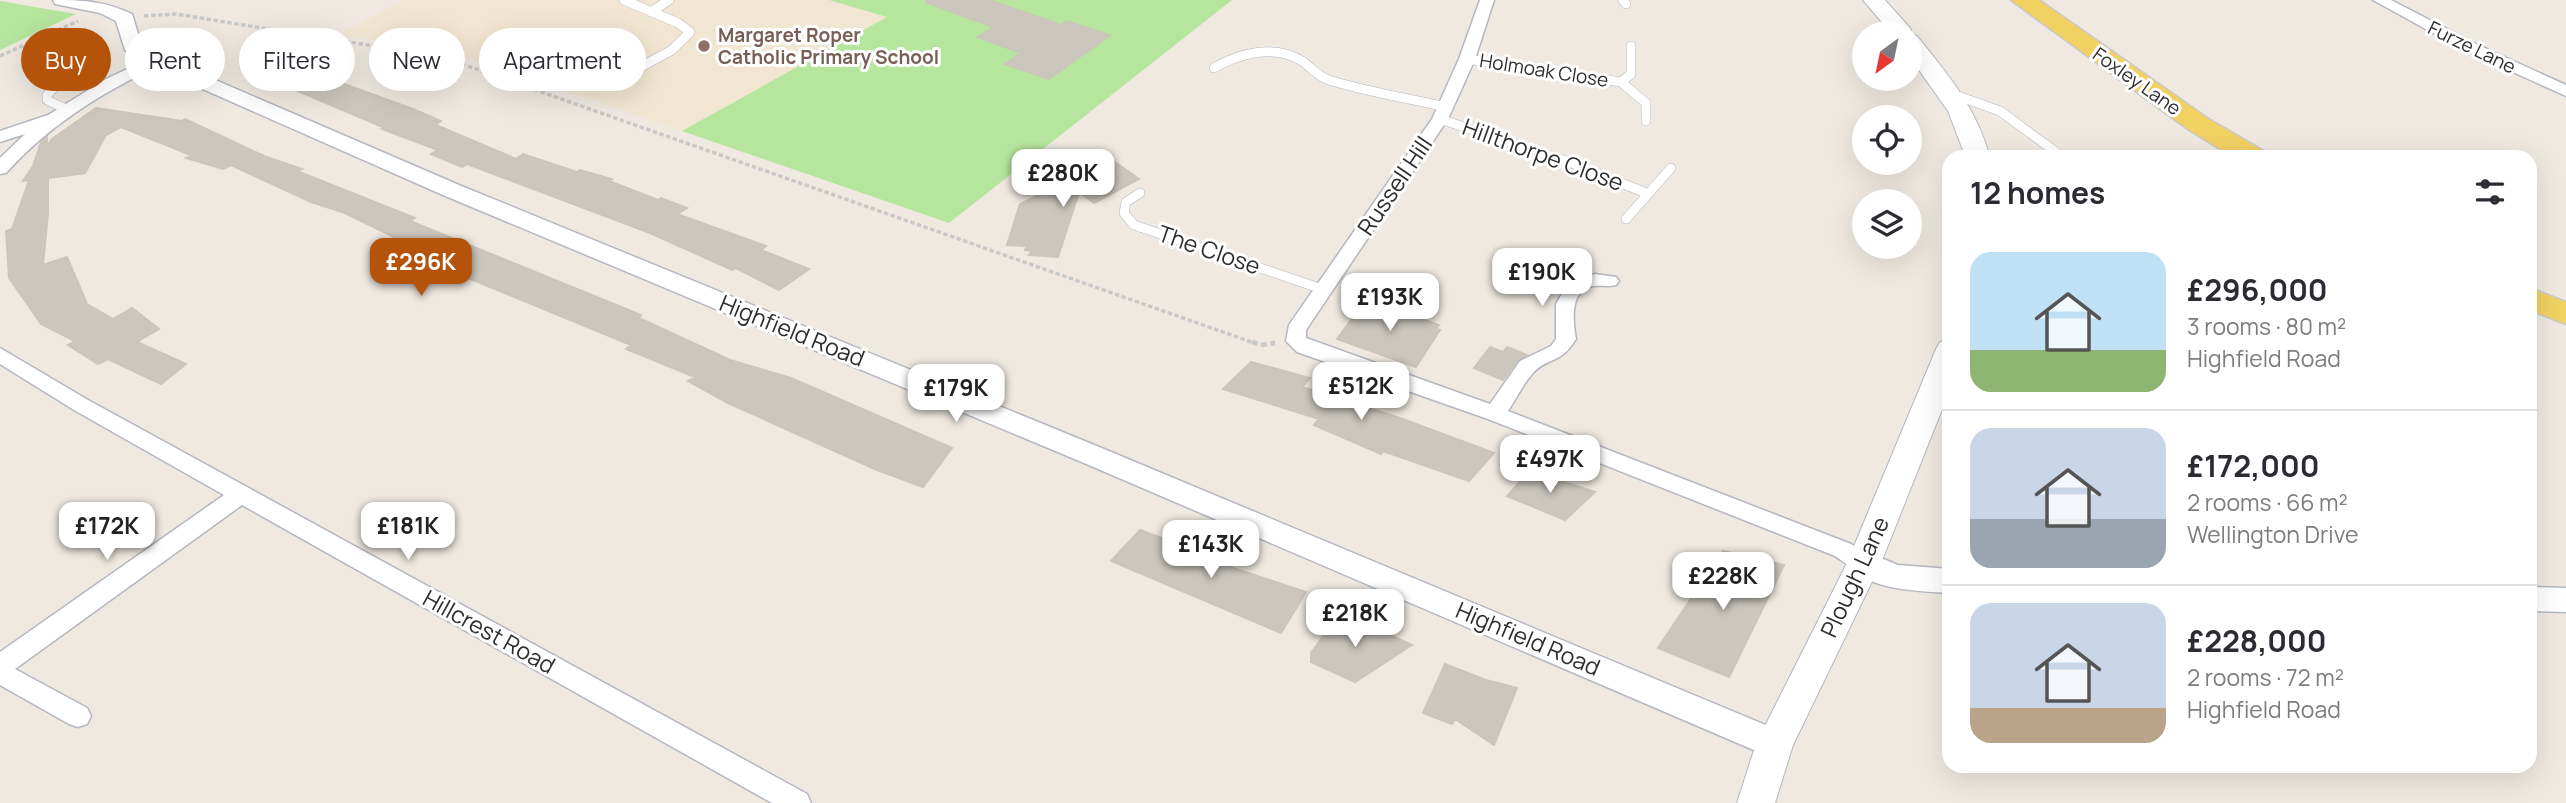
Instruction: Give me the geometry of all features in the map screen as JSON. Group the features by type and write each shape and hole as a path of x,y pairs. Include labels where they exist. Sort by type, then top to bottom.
{"main road":[{"path":"1874,0 1892,21"},
{"name":"Foxley Lane","path":"2022,0 2198,124 2242,150"},
{"path":"1922,58 1949,93 1975,142 1976,150"},
{"path":"2537,301 2566,314"},
{"name":"Plough Lane","path":"1756,803 1775,744 1864,563 1942,369"}],"street":[{"path":"62,0 105,8 125,18"},
{"name":"Russell Hill","path":"1296,341 1296,330 1443,113 1467,59 1487,0"},
{"name":"Furze Lane","path":"2380,0 2468,46 2566,91"},
{"name":"Highfield Road","path":"125,18 128,28"},
{"path":"0,170 60,113 88,94 125,76"},
{"name":"Highfield Road","path":"224,91 451,190 1106,461 1775,744"},
{"path":"0,137 60,113"},
{"path":"1495,414 1527,366 1558,351 1566,339 1562,319 1564,301 1577,286 1594,278 1609,281"},
{"path":"1296,341 1304,347 1495,414 1843,550 1895,577 1942,580"},
{"name":"Hillcrest Road","path":"0,355 81,405 797,803"},
{"path":"0,666 241,494"},
{"path":"2537,599 2566,600"},
{"path":"0,673 78,716"}],"lane":[{"path":"624,0 690,32 672,50 646,64"},
{"path":"651,12 668,0"},
{"name":"Holmoak Close","path":"1621,82 1630,74 1631,46"},
{"name":"Hillthorpe Close","path":"1214,68 1237,55 1268,52 1287,54 1302,61 1325,79 1443,113 1646,193"},
{"name":"Holmoak Close","path":"1467,59 1621,82 1646,103 1646,121"},
{"path":"51,91 47,100 60,113"},
{"path":"1949,93 2000,111 2053,150"},
{"name":"Hillthorpe Close","path":"1626,219 1646,193 1671,168"},
{"name":"The Close","path":"1139,193 1126,202 1124,213 1134,225 1325,290"}],"path":[{"path":"0,56 105,8"},
{"path":"125,18 176,14 442,57 1261,345 1296,341"}],"shaded area":[{"name":"Margaret Roper Catholic Primary School","path":"403,0 829,0 888,17 682,131 566,91 646,91 646,28 479,28 479,61 465,56 465,28 369,28 369,40 355,37 355,28 352,28"}],"green space":[{"path":"829,0 1232,0 949,223 682,131 887,17"},
{"path":"0,1 76,14 46,28 21,28 21,40 0,50"}],"building":[{"path":"926,0 989,0 1061,25 1067,21 1110,35 1049,79 1005,64 1021,53 978,37 993,27"},
{"path":"355,88 441,121 436,125 516,159 523,154 577,172 580,170 612,179 609,181 687,208 677,214 766,246 761,250 809,269 779,290 736,268 732,270 650,233 467,164 462,167 431,154 438,150 382,129 385,128 298,91 355,91"},
{"path":"96,108 182,121 185,119 264,156 302,169 297,171 415,218 410,221 641,315 639,318 730,360 791,378 952,448 923,487 877,470 728,403 688,381 695,377 626,349 631,345 468,278 420,250 392,241 398,239 345,213 311,202 231,165 223,169 186,158 191,155 121,127 106,135 85,173 48,178 43,265 67,257 87,304 113,319 132,308 159,329 137,342 186,364 161,384 108,359 98,364 68,345 75,341 41,324 9,278 6,231 12,229 29,180 23,181 33,166 41,142 47,137 47,146 52,139"},
{"path":"1112,160 1139,179 1094,203 1079,192 1058,257 1029,255 1032,251 1025,250 1027,246 1007,245 1020,204"},
{"path":"1366,300 1439,325 1436,329 1440,330 1416,367 1337,339"},
{"path":"1490,347 1503,352 1507,347 1527,355 1518,360 1503,380 1474,368"},
{"path":"1251,362 1310,378 1302,387 1400,418 1494,453 1469,481 1383,451 1381,454 1314,425 1319,419 1223,389"},
{"path":"1530,471 1595,492 1565,520 1507,496"},
{"path":"1140,530 1218,559 1215,562 1306,592 1281,633 1111,561"},
{"path":"1723,551 1784,565 1729,677 1658,648"},
{"path":"1340,613 1412,645 1355,682 1311,662 1311,653"},
{"path":"1445,664 1486,680 1517,688 1494,745 1455,719 1452,724 1423,713"}],"place":[{"name":"Margaret Roper Catholic Primary School","path":"704,46"}]}
